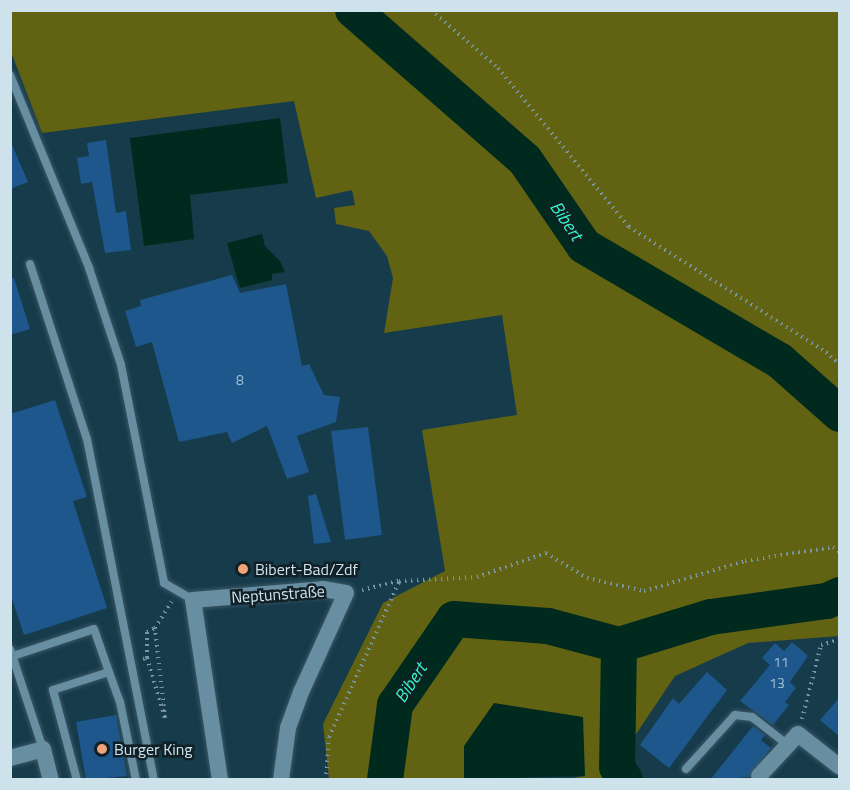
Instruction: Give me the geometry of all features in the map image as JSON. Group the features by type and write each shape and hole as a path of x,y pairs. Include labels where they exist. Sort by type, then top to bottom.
{"street":[{"name":"Neptunstraße","path":"186,596 323,589 346,593 291,719 281,780"},
{"path":"186,596 220,780"},
{"path":"759,776 793,740 840,767"},
{"path":"10,758 43,749 51,780"}],"lane":[{"path":"10,75 89,268 121,365 164,583 186,596"},
{"path":"30,264 87,440 154,780"},
{"path":"43,749 12,652 94,629 120,702 136,780"},
{"path":"77,780 53,690 109,672"},
{"path":"686,769 735,715 752,717 793,740"}],"path":[{"path":"431,10 498,68 629,227 825,352 840,365"},
{"path":"346,593 399,581 477,577 546,553 587,578 644,591 745,561 833,547 840,552"},
{"path":"326,780 329,737 399,581"},
{"path":"147,658 147,632 155,628 186,596"},
{"path":"793,740 821,645 840,639"}],"shaded area":[{"path":"11,11 839,11 839,636 748,643 675,676 622,755 631,779 568,779 585,776 464,746 464,779 329,779 323,724 383,603 445,571 422,430 517,415 502,315 384,333 393,278 387,256 369,231 336,224 334,208 355,205 352,190 316,198 294,101 42,133 11,52"},
{"path":"280,118 288,183 190,195 194,239 144,246 130,138"},
{"path":"262,234 265,246 280,261 285,272 272,274 272,280 240,288 227,243"},
{"path":"494,703 583,717 585,776 464,779 464,746"}],"building":[{"path":"10,140 28,182 10,189"},
{"path":"106,140 116,213 126,211 131,250 105,253 92,182 81,184 77,158 89,156 87,143"},
{"path":"232,275 240,293 286,284 302,366 309,364 324,395 340,397 336,422 297,436 309,472 287,479 267,426 232,443 227,432 179,442 152,342 136,347 125,311 141,306 140,300"},
{"path":"14,278 30,329 10,335 10,279"},
{"path":"55,400 87,497 73,501 107,608 24,635 10,593 10,414"},
{"path":"368,427 382,535 345,540 331,431"},
{"path":"316,494 331,542 314,544 308,496"},
{"path":"792,642 808,656 790,682 796,688 785,702 789,705 773,725 740,701 770,665 762,658 775,643 784,651"},
{"path":"707,672 727,690 669,768 640,745 673,698 679,704"},
{"path":"840,697 840,737 820,720"},
{"name":"Burger King","path":"116,715 127,776 86,780 76,722"},
{"path":"753,726 765,735 761,740 771,748 749,777 710,780"}],"waterway":[{"name":"Bibert","path":"353,10 525,160 584,246 780,361 840,414"},
{"name":"Bibert","path":"385,780 395,705 454,619 548,626 619,645 711,617 827,601 840,595"},
{"name":"Bibert","path":"619,645 617,767 625,780"}],"place":[{"name":"Bibert-Bad/Zdf","path":"243,569"},
{"name":"Burger King","path":"102,749"}]}
